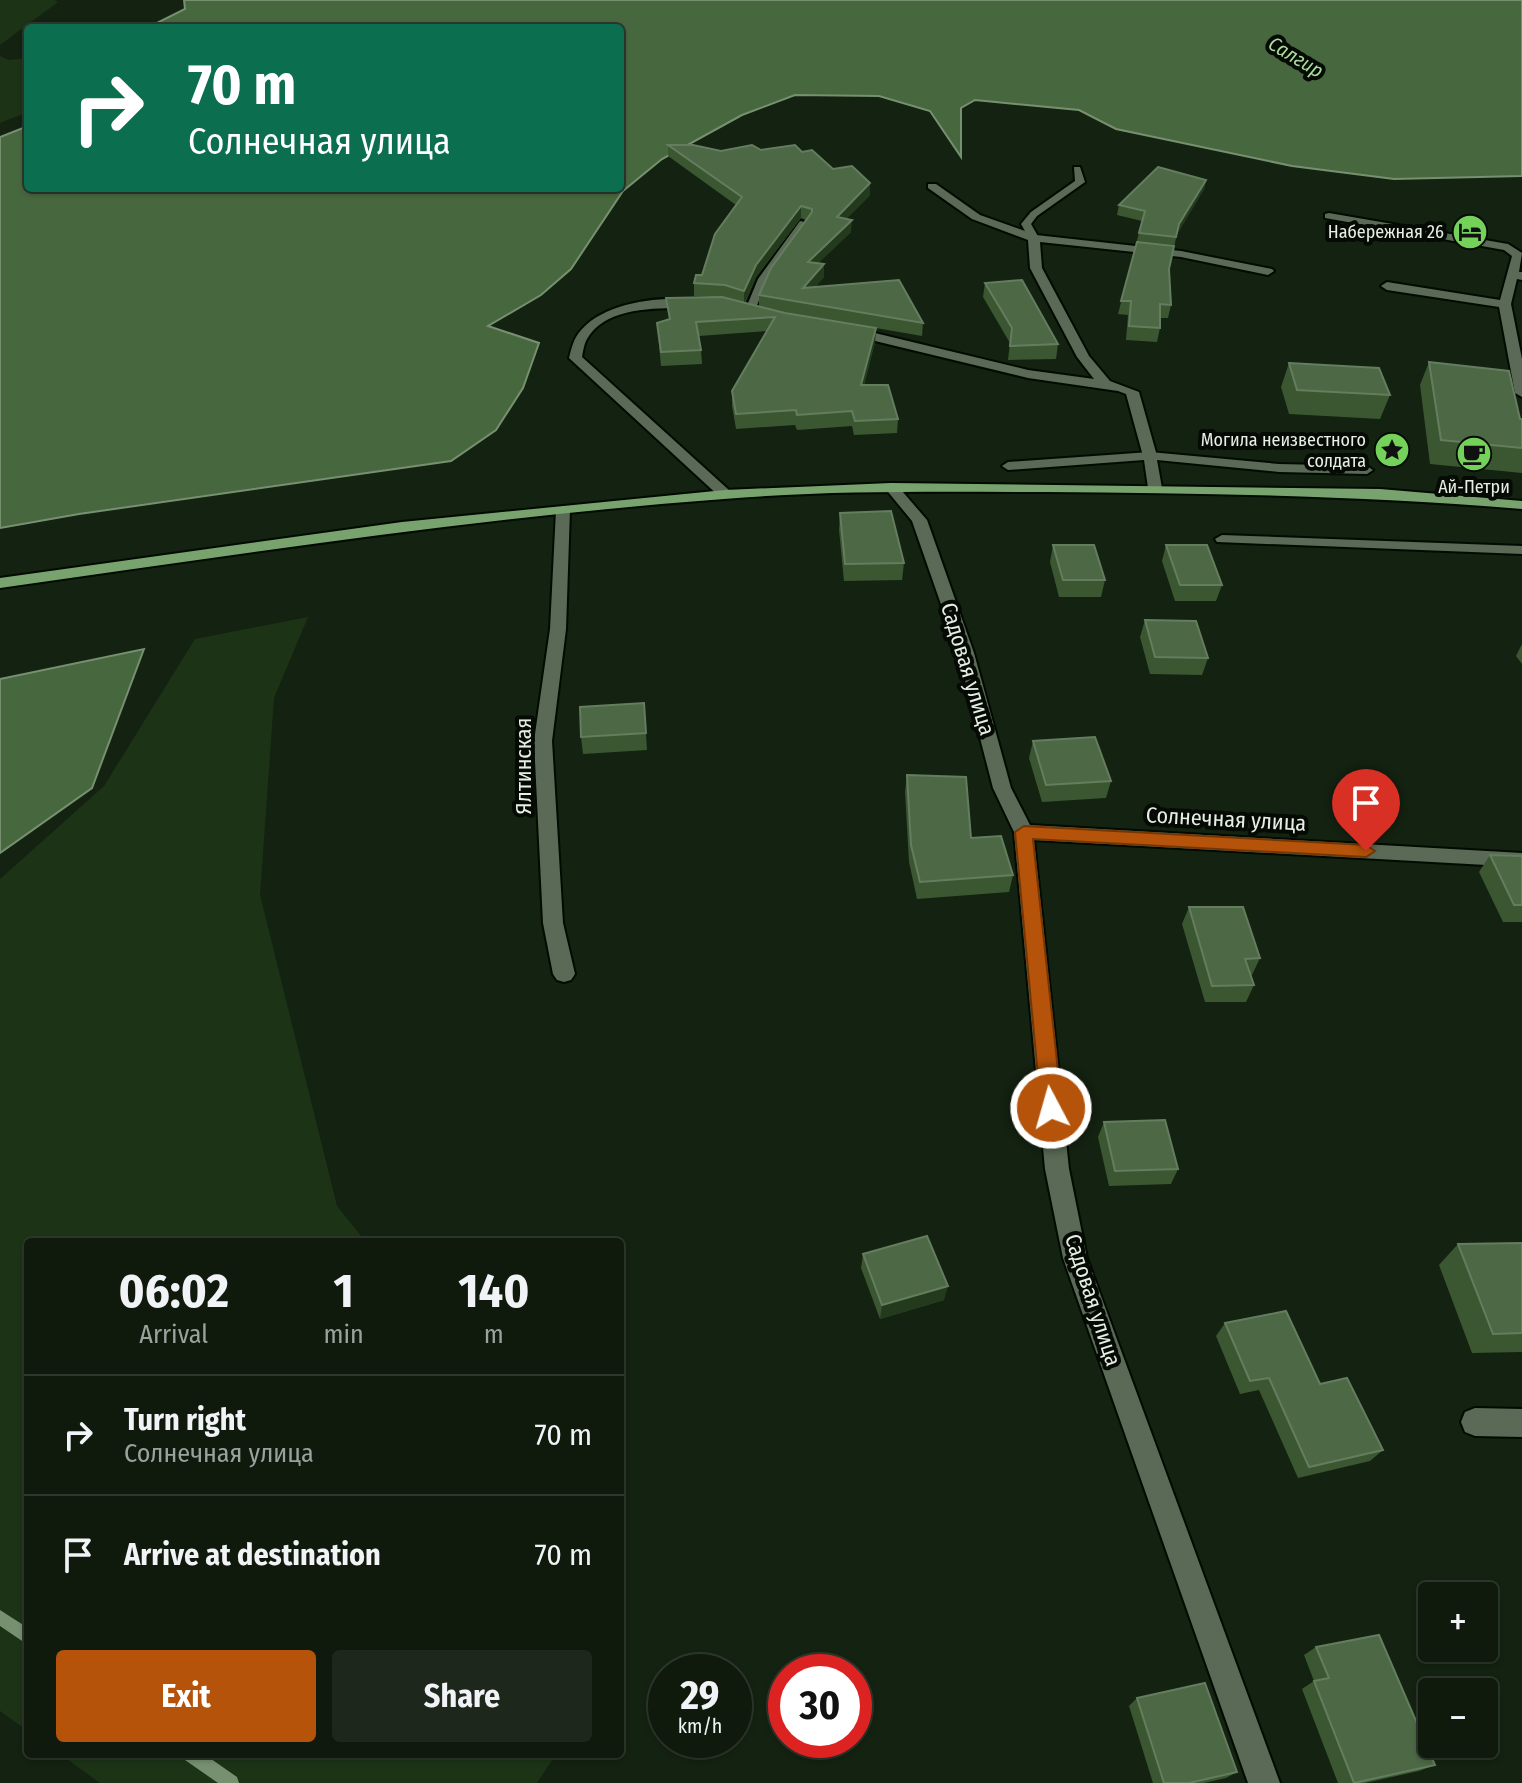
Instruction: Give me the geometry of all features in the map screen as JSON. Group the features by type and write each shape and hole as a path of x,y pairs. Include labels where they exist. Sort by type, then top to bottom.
{"main road":[{"path":"0,583 402,527 725,494 891,487 1155,488 1380,493 1522,505"}],"street":[{"path":"932,186 976,217 1034,238 1181,254 1268,271"},
{"path":"1329,216 1508,247 1518,255 1517,276 1505,304 1522,393"},
{"path":"1034,238 1036,268 1083,357 1106,384"},
{"path":"1387,286 1505,304"},
{"path":"704,304 621,310 583,335 575,358 725,494"},
{"path":"733,304 751,308 764,317"},
{"path":"839,329 896,339 1053,379 1106,384 1132,392 1150,456"},
{"name":"Садовая улица","path":"891,487 919,520 966,653 1002,788 1024,832 1057,1169 1075,1258 1264,1783"},
{"name":"Ялтинская","path":"563,510 558,629 543,741 553,923 564,974"},
{"name":"Солнечная улица","path":"1024,832 1522,860"},
{"path":"1475,1422 1522,1423"}],"lane":[{"path":"1034,238 1026,224 1034,214 1080,182 1077,169"},
{"path":"751,308 763,279 804,223"},
{"path":"1150,456 1155,488"},
{"path":"1008,466 1150,456 1279,468 1367,470"},
{"path":"1222,539 1522,550"}],"shaded area":[{"path":"0,0 58,2 24,24 24,27 0,45"},
{"path":"0,56 9,60 24,58 24,114 0,123"},
{"path":"308,617 274,698 260,895 337,1206 363,1238 24,1238 24,1728 0,1711 0,879 104,786 195,639"},
{"path":"66,1758 553,1758 537,1783 100,1783"}],"water":[{"name":"Салгир","path":"184,0 1522,0 1522,176 1394,179 1292,166 1116,129 1079,110 975,100 961,108 961,157 930,111 879,96 795,95 742,115 662,159 624,190 624,24 155,24 185,9"},
{"path":"24,128 24,192 622,192 571,269 541,295 488,326 539,343 523,388 496,430 451,461 0,528 0,137"},
{"path":"144,649 92,788 0,853 0,679"}],"building":[{"path":"668,145 693,145 721,151 752,145 761,150 795,145 802,152 812,150 833,169 852,166 870,183 837,217 852,220 808,262 824,264 803,288 899,280 923,323 759,295 771,268 812,212 812,209 801,206 756,265 744,291 725,285 694,283 696,275 702,275 715,234 742,197"},
{"path":"1158,167 1206,180 1179,224 1176,237 1139,233 1145,211 1119,205"},
{"path":"1137,242 1174,246 1169,269 1171,305 1160,304 1160,328 1129,326 1131,301 1121,301"},
{"path":"1022,280 1058,344 1010,346 1012,328 985,283"},
{"path":"722,297 785,313 876,328 861,385 888,385 898,419 855,421 852,411 797,415 796,410 736,414 732,391 775,317 696,322 701,350 661,352 657,323 670,319 666,298"},
{"path":"1429,362 1509,371 1522,419 1522,448 1441,440"},
{"path":"1289,363 1379,368 1390,395 1297,390"},
{"path":"891,511 904,563 845,564 840,513"},
{"path":"1053,545 1094,545 1105,580 1063,580"},
{"path":"1166,545 1207,545 1222,585 1180,585"},
{"path":"1145,620 1196,621 1208,658 1155,657"},
{"path":"644,703 646,733 581,737 580,707"},
{"path":"1095,737 1111,781 1046,785 1033,741"},
{"path":"907,775 966,777 971,838 1001,836 1013,875 920,882 911,845"},
{"path":"1490,855 1522,856 1522,905 1514,905"},
{"path":"1189,907 1243,907 1260,958 1245,959 1254,985 1212,986"},
{"path":"1165,1120 1178,1169 1115,1171 1104,1122"},
{"path":"927,1236 948,1286 882,1305 863,1254"},
{"path":"1522,1243 1522,1333 1493,1334 1458,1244"},
{"path":"1286,1311 1320,1384 1347,1378 1383,1450 1309,1467 1269,1378 1250,1381 1225,1323"},
{"path":"1379,1635 1418,1726 1418,1758 1432,1758 1435,1765 1354,1783 1314,1681 1329,1678 1316,1647"},
{"path":"1205,1683 1237,1772 1189,1783 1164,1783 1137,1698"}],"waterway":[{"path":"0,1617 24,1634"},
{"path":"197,1758 231,1783"}],"place":[{"name":"Набережная 26","path":"1470,232"},
{"name":"Могила неизвестного солдата","path":"1392,450"},
{"name":"Ай-Петри","path":"1474,454"}],"route":[{"path":"1051,1108 1024,832 1366,851"}]}
